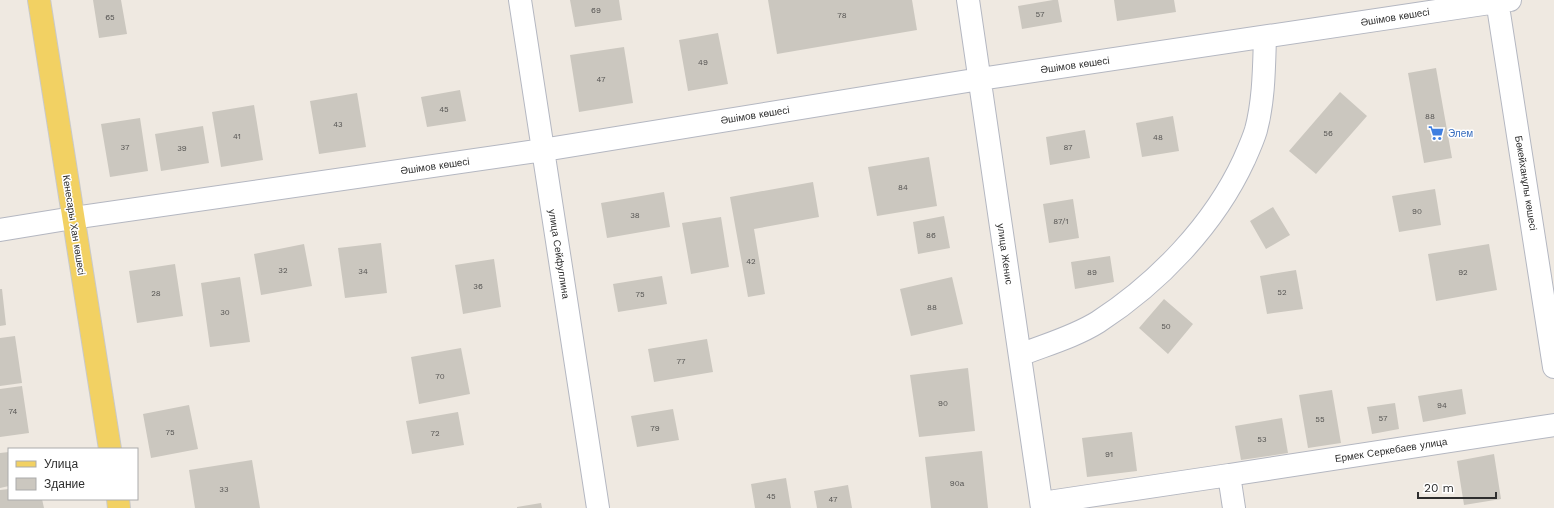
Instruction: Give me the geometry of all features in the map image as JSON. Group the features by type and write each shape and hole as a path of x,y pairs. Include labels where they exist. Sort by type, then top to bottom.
{"main road":[{"name":"Кенесары Хан көшесі","path":"39,0 110,448"}],"street":[{"name":"улица Сейфуллина","path":"520,0 598,508"},
{"name":"улица Женис","path":"968,0 1042,506"},
{"name":"Әшімов көшесі","path":"0,230 73,218 543,150 980,79 1502,1"},
{"name":"Бөкейханұлы көшесі","path":"1502,1 1554,367"},
{"path":"1020,355 1068,336 1097,322 1152,280 1198,234 1233,183 1256,130 1262,98 1265,37"},
{"name":"Ермек Серкебаев улица","path":"1042,506 1229,475 1554,425"},
{"path":"1229,475 1234,508"}],"building":[{"path":"93,0 121,0 127,34 99,38"},
{"path":"570,0 619,0 622,20 575,27"},
{"path":"768,0 912,0 917,30 777,54"},
{"path":"1058,0 1062,22 1022,29 1018,6"},
{"path":"1114,0 1174,0 1176,12 1117,21"},
{"path":"718,33 728,84 688,91 679,40"},
{"path":"624,47 633,103 579,112 570,55"},
{"path":"1436,68 1452,158 1424,163 1408,73"},
{"path":"460,90 466,121 427,127 421,97"},
{"path":"1340,92 1367,116 1316,174 1289,151"},
{"path":"357,93 366,147 319,154 310,101"},
{"path":"254,105 263,160 221,167 212,112"},
{"path":"1173,116 1179,151 1142,157 1136,123"},
{"path":"140,118 148,171 110,177 101,124"},
{"path":"203,126 209,163 161,171 155,134"},
{"path":"1085,130 1090,158 1050,165 1046,137"},
{"path":"929,157 937,206 877,216 868,167"},
{"path":"813,182 819,217 754,229 765,294 748,297 730,197"},
{"path":"1435,189 1441,225 1399,232 1392,196"},
{"path":"664,192 670,227 607,238 601,203"},
{"path":"1073,199 1079,238 1049,243 1043,204"},
{"path":"1273,207 1290,235 1266,249 1250,221"},
{"path":"944,216 950,248 918,254 913,222"},
{"path":"721,217 729,267 691,274 682,223"},
{"path":"381,243 387,293 345,298 338,248"},
{"path":"304,244 312,286 261,295 254,254"},
{"path":"1489,244 1497,290 1436,301 1428,254"},
{"path":"1110,256 1114,282 1075,289 1071,262"},
{"path":"494,259 501,307 463,314 455,265"},
{"path":"175,264 183,316 137,323 129,271"},
{"path":"1296,270 1303,309 1267,314 1260,276"},
{"path":"662,276 667,304 618,312 613,284"},
{"path":"240,277 250,342 210,347 201,283"},
{"path":"952,277 963,324 911,336 900,289"},
{"path":"0,289 2,289 6,325 0,326"},
{"path":"1164,299 1193,324 1168,354 1139,328"},
{"path":"15,336 22,383 0,386 0,338"},
{"path":"707,339 713,372 654,382 648,349"},
{"path":"461,348 470,394 419,404 411,357"},
{"path":"968,368 975,431 919,437 910,375"},
{"path":"22,386 29,433 0,437 0,389"},
{"path":"1462,389 1466,414 1423,422 1418,396"},
{"path":"1332,390 1341,443 1308,448 1299,395"},
{"path":"1395,403 1399,429 1372,434 1367,407"},
{"path":"189,405 198,449 151,458 143,414"},
{"path":"673,409 679,440 637,447 631,416"},
{"path":"458,412 464,445 412,454 406,421"},
{"path":"1282,418 1288,453 1241,460 1235,426"},
{"path":"1132,432 1137,471 1087,477 1082,438"},
{"path":"982,451 988,508 931,508 925,457"},
{"path":"8,452 8,486 0,488 0,453"},
{"path":"1494,454 1501,499 1464,505 1457,461"},
{"path":"252,460 260,508 195,508 189,470"},
{"path":"786,478 791,508 755,508 751,484"},
{"path":"848,485 852,508 817,508 814,491"},
{"path":"8,489 8,500 42,500 44,508 0,508 0,490"},
{"path":"541,503 542,508 517,508 517,507"}],"place":[{"name":"Элем","path":"1436,133"}]}
